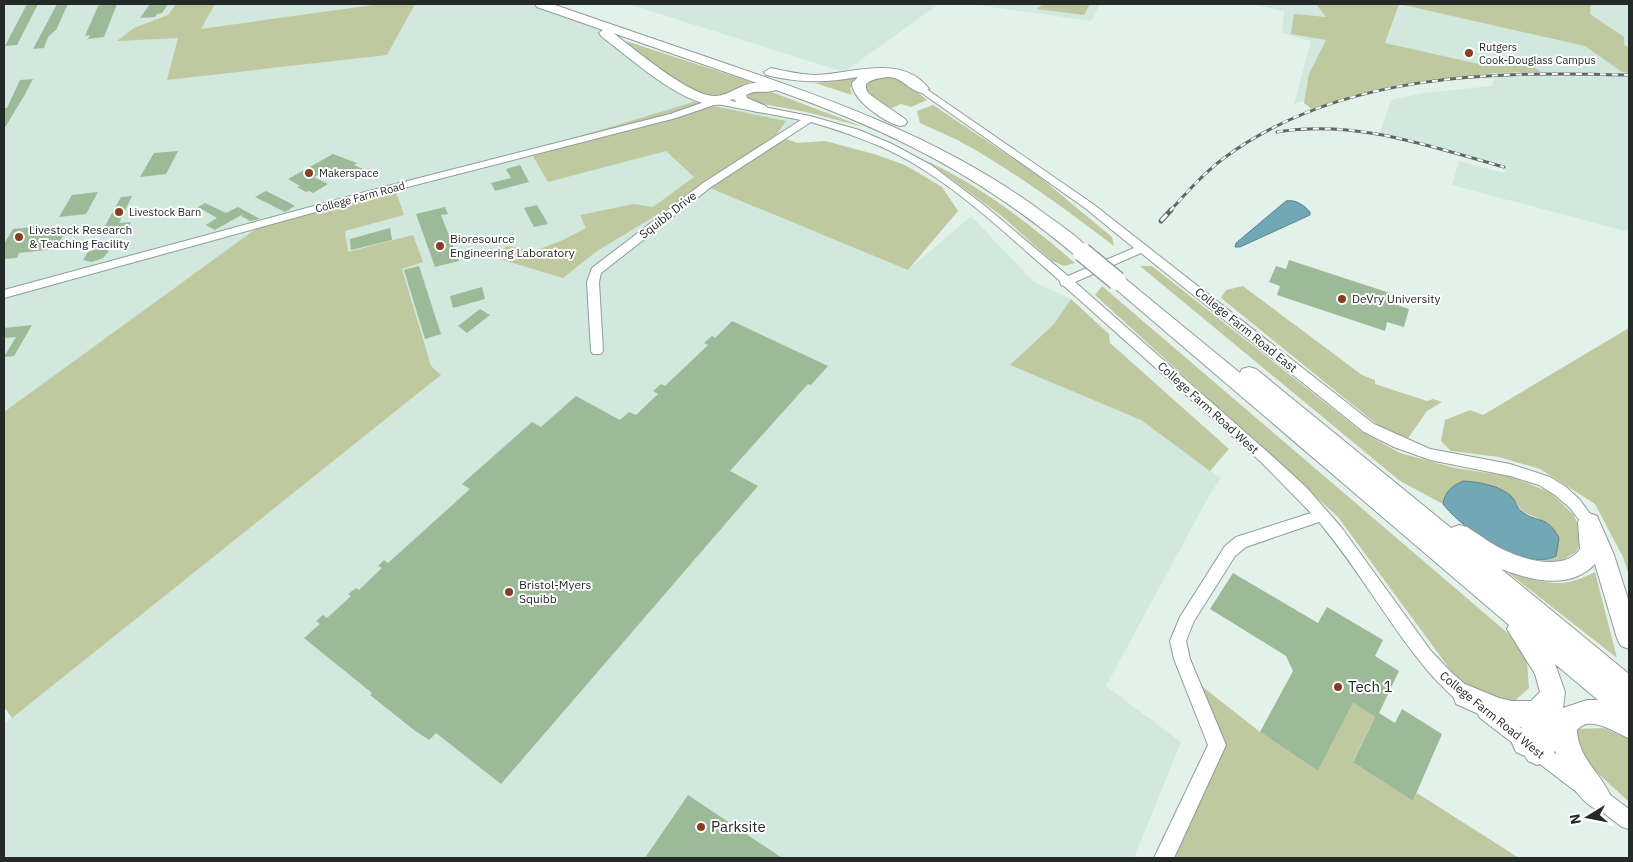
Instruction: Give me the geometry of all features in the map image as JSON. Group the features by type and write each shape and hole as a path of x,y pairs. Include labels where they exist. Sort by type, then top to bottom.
{"highway":[{"path":"541,4 559,6 731,62 846,101 906,126 964,156 1042,205 1089,250"},
{"path":"559,6 878,124 950,159 1013,199 1089,250 1304,419 1629,689"},
{"path":"559,6 601,30 700,101 716,101 742,90 761,87 800,94"},
{"path":"731,62 806,79 876,71 893,72 909,78 922,89"},
{"path":"906,126 865,100 860,93 860,84 872,76 889,74 904,78 922,89"},
{"path":"742,90 741,100 760,109"},
{"path":"1124,278 1473,580 1629,711"},
{"path":"1304,419 1377,470 1453,530 1491,554 1513,564 1541,571 1573,568 1586,559 1591,550 1589,522"},
{"path":"1589,522 1603,555 1629,638"},
{"path":"1473,580 1509,616 1534,649 1549,676 1552,709 1531,748"},
{"path":"1465,696 1501,711 1525,714 1543,707 1552,694"},
{"path":"1531,748 1567,719 1577,714 1598,713 1629,726"},
{"path":"1567,719 1564,732 1568,753 1598,796"}],"street":[{"name":"College Farm Road East","path":"922,89 1089,206 1339,406 1374,431 1440,458 1504,468 1532,476 1565,496 1589,522"},
{"name":"College Farm Road","path":"4,294 388,189 673,116 700,101"},
{"name":"College Farm Road West","path":"716,101 810,119 866,137 928,167 959,190 1301,492 1323,515 1345,543 1430,662 1465,696 1531,748 1629,820"},
{"name":"Squibb Drive","path":"597,351 593,282 596,271 707,185 810,119"},
{"path":"1065,282 1143,248"},
{"path":"1164,858 1217,745 1182,659 1178,641 1188,617 1230,551 1241,542 1323,515"}],"shaded area":[{"path":"4,4 541,4 556,9 605,33 722,106 806,121 715,180 908,270 971,216 1034,282 1071,299 1054,324 1011,365 1141,420 1221,478 1210,494 1106,686 1181,742 1134,858 4,858 4,724 434,381 4,658"},
{"path":"628,4 939,4 844,72"},
{"path":"971,4 1100,4 1091,21"},
{"path":"1252,4 1629,4 1629,68 1622,72 1629,73 1629,232 1452,185 1459,161 1504,173 1506,165 1380,133 1391,100 1423,93 1492,86 1495,73 1540,72 1533,66 1402,70 1294,104 1311,41 1282,33 1284,11"}],"green space":[{"path":"176,4 215,4 201,29 380,4 415,4 387,55 167,80 178,38 117,41 134,28 168,15"},
{"path":"1043,4 1090,4 1084,15 1037,9"},
{"path":"1316,4 1399,4 1385,43 1488,66 1533,66 1541,72 1495,73 1393,86 1312,109 1304,103 1309,74 1326,40 1291,34 1294,14 1326,17"},
{"path":"1399,4 1591,4 1590,14 1624,37 1624,45 1629,47 1629,73 1622,72 1585,46"},
{"path":"626,41 751,82 725,95 716,97 706,96 694,92 668,77"},
{"path":"890,77 903,80 927,100 911,107 901,104 892,108 871,100 864,93 865,85 876,78"},
{"path":"858,78 850,88 852,95 815,83"},
{"path":"769,91 864,127 806,112 753,102 745,98 746,93"},
{"path":"694,102 786,121 776,135 797,143 825,141 874,154 905,165 942,187 958,211 908,270 705,186 597,251 563,278 493,257 507,246 534,251 563,240 586,228 580,215 634,204 653,207 694,177 666,151 548,182 530,151"},
{"path":"933,105 1036,174 1112,237 1114,246 1062,207 991,159 966,144 920,123 917,111"},
{"path":"927,161 986,194 1075,263 1064,266 1052,261 1003,217"},
{"path":"394,186 404,215 345,231 348,252 413,235 423,262 402,269 431,366 441,375 12,718 4,707 4,412 264,223"},
{"path":"1140,266 1152,266 1362,432 1400,453 1455,468 1508,476 1550,492 1574,515 1583,538 1576,552 1555,565 1540,559 1550,559 1549,523 1523,512 1515,501 1463,481 1450,490 1445,496 1443,504 1400,481"},
{"path":"1102,286 1517,641 1527,662 1529,688 1511,704 1460,683 1338,517 1095,295"},
{"path":"1243,286 1362,375 1375,380 1375,384 1427,401 1433,399 1442,402 1427,411 1408,438 1384,430 1221,298 1226,290"},
{"path":"1071,299 1109,334 1110,343 1229,449 1210,471 1141,420 1010,365 1054,324"},
{"path":"1629,328 1629,575 1623,557 1595,504 1540,469 1499,457 1451,451 1441,441 1445,420 1470,410 1483,415"},
{"path":"1506,571 1551,583 1571,581 1595,572 1617,658"},
{"path":"1189,676 1260,732 1318,771 1353,703 1375,717 1353,761 1413,801 1417,793 1519,858 1164,858 1217,745"},
{"path":"1604,728 1629,739 1629,802 1578,755 1575,729"}],"water":[{"path":"1286,201 1299,203 1310,212 1310,215 1240,247 1235,247 1236,243"},
{"path":"1463,481 1482,483 1500,489 1511,496 1522,512 1546,522 1559,538 1556,556 1543,559 1528,558 1511,553 1479,536 1464,525 1443,504 1445,496 1450,490"}],"building":[{"path":"27,4 38,4 17,45 5,46"},
{"path":"57,4 68,4 56,30 48,37 44,48 33,49"},
{"path":"117,4 104,37 88,39 90,35 85,36 98,6"},
{"path":"150,4 168,4 162,13 157,14 155,17 140,18"},
{"path":"33,79 4,129 4,108 7,108 20,80"},
{"path":"178,151 166,174 140,177 154,153"},
{"name":"Makerspace","path":"333,154 357,163 354,165 363,169 352,177 329,168 314,177 328,184 313,193 306,192 297,187 300,186 288,179"},
{"path":"520,165 529,182 495,191 491,183 511,178 506,169"},
{"path":"266,191 295,206 285,212 255,197"},
{"path":"98,192 86,214 59,217 72,195"},
{"name":"Livestock Barn","path":"132,196 119,223 131,222 127,231 101,233 121,197"},
{"path":"205,203 226,213 238,207 260,219 250,221 241,216 245,213 215,230 206,225 217,218 198,207"},
{"path":"537,205 548,224 534,227 524,208"},
{"name":"Bioresource Engineering Laboratory","path":"445,207 448,214 441,215 459,261 435,267 416,214"},
{"path":"35,227 30,236 65,233 55,249 19,253 17,258 4,259 4,244 13,229"},
{"path":"390,228 392,240 351,250 350,239"},
{"path":"100,248 109,251 103,258 92,262 83,260 88,252"},
{"name":"DeVry University","path":"1289,260 1396,295 1394,304 1409,309 1404,327 1387,322 1385,331 1277,295 1280,286 1269,282 1276,266 1286,269"},
{"path":"419,266 441,334 425,339 404,270"},
{"path":"482,287 485,299 453,308 450,296"},
{"path":"480,309 490,315 467,333 458,326"},
{"name":"Bristol-Myers Squibb","path":"732,321 828,366 811,385 808,384 730,471 758,486 501,784 436,733 429,740 414,730 304,638 320,624 316,621 323,615 327,618 351,596 348,594 356,588 359,590 382,568 378,566 384,560 388,563 470,489 462,484 532,422 541,427 576,396 620,420 629,412 636,415 658,394 653,391 661,384 665,386 708,345 704,343 712,336 715,338"},
{"path":"32,325 14,356 4,357 16,337 4,338 4,328"},
{"name":"Tech 1","path":"1233,573 1318,623 1327,607 1383,640 1375,656 1399,671 1379,713 1395,723 1402,709 1442,734 1413,801 1353,762 1375,717 1353,703 1318,771 1260,732 1293,671 1286,656 1210,609"},
{"name":"Parksite","path":"688,795 782,858 645,858"}],"railway":[{"path":"1170,211 1196,183 1224,158 1269,130 1317,109 1367,93 1418,83 1471,77 1524,74 1629,75"},
{"path":"1277,132 1306,129 1335,129 1363,132 1420,143 1504,167"},
{"path":"1161,221 1171,210"}],"place":[{"name":"Rutgers Cook-Douglass Campus","path":"1469,53"},
{"name":"Makerspace","path":"309,173"},
{"name":"Livestock Barn","path":"119,212"},
{"name":"Livestock Research & Teaching Facility","path":"19,237"},
{"name":"Bioresource Engineering Laboratory","path":"440,246"},
{"name":"DeVry University","path":"1342,299"},
{"name":"Bristol-Myers Squibb","path":"509,592"},
{"name":"Tech 1","path":"1338,687"},
{"name":"Parksite","path":"701,827"}]}
